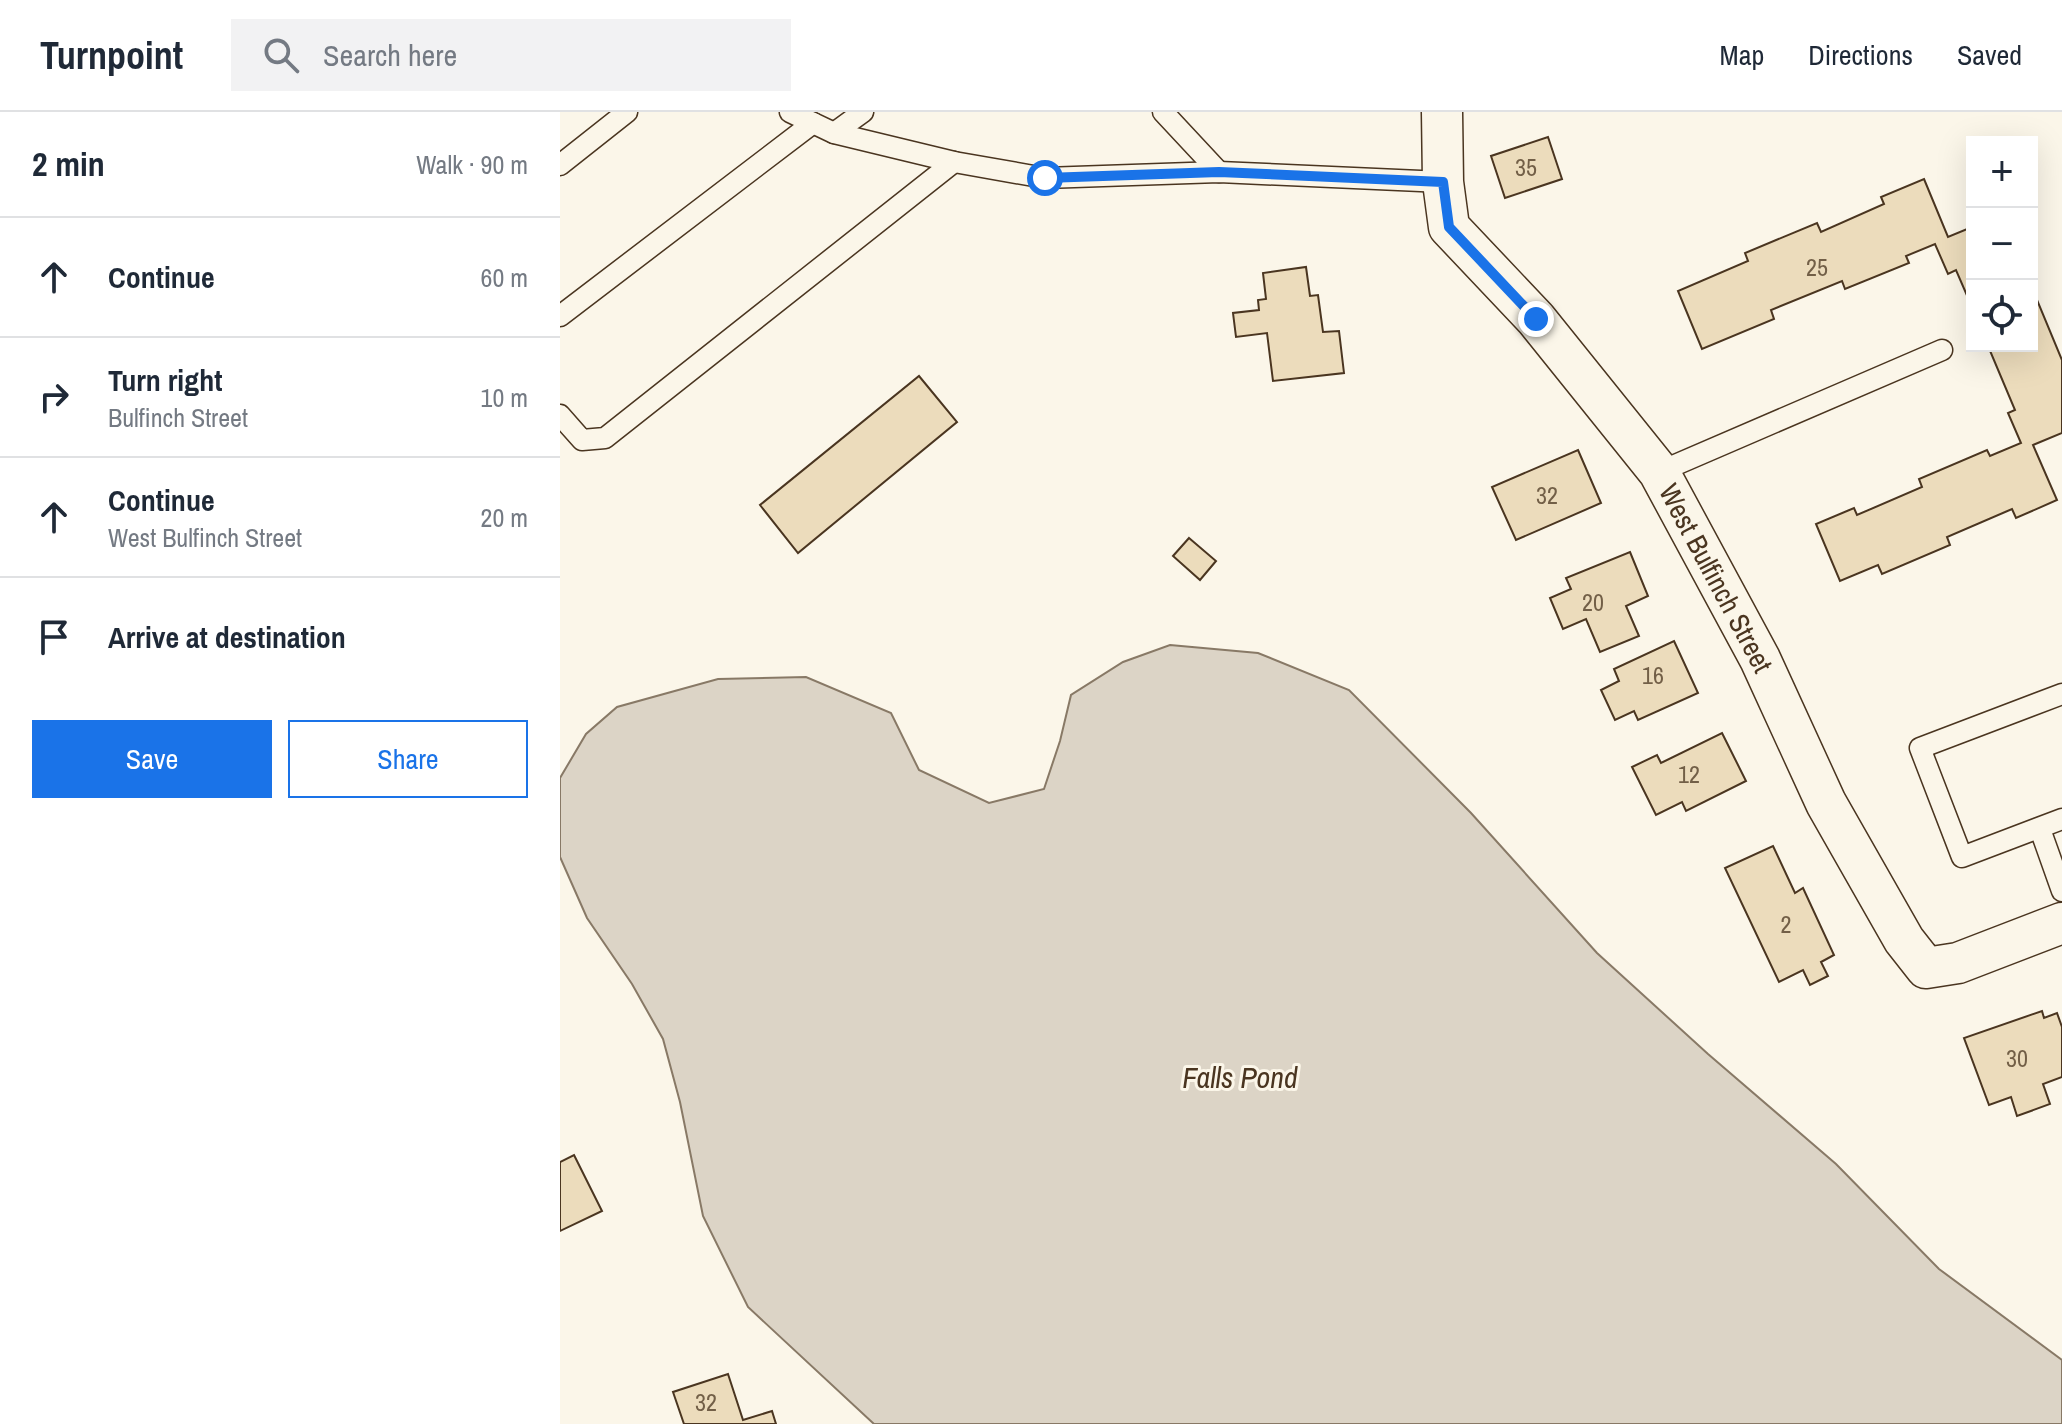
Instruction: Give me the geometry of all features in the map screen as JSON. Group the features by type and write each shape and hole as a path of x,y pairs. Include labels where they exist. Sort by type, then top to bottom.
{"street":[{"path":"1442,112 1443,182"},
{"name":"West Bulfinch Street","path":"1443,182 1449,227 1536,319 1659,472 1760,659 1826,803 1904,940 1926,968 1958,963 2062,923"}],"lane":[{"path":"560,165 627,112"},
{"path":"790,112 834,133 954,162 1045,178 1219,172 1443,182"},
{"path":"834,133 863,112"},
{"path":"1163,112 1219,172"},
{"path":"560,316 813,123"},
{"path":"560,415 582,440 605,438 954,162"},
{"path":"1659,472 1942,350"},
{"path":"2062,694 1920,748 1962,857 2062,819"},
{"path":"2040,829 2062,891"}],"water":[{"name":"Falls Pond","path":"1170,645 1258,653 1349,690 1471,813 1597,953 1836,1164 1939,1269 2062,1360 2062,1424 874,1424 748,1307 703,1216 680,1102 663,1039 632,984 587,918 560,857 560,778 586,734 617,707 718,679 806,677 891,713 919,770 989,803 1044,789 1071,695 1123,662"}],"building":[{"path":"1548,137 1562,179 1505,198 1491,156"},
{"path":"1924,179 1948,237 1966,230 1966,293 1956,270 1948,274 1935,244 1906,256 1909,263 1845,289 1842,281 1771,310 1774,319 1702,349 1678,291 1748,261 1745,253 1817,223 1821,232 1884,204 1881,197"},
{"path":"1306,267 1310,296 1318,295 1323,332 1339,331 1344,373 1273,381 1267,333 1236,337 1233,313 1259,310 1258,300 1266,299 1263,273"},
{"path":"2038,302 2062,360 2062,433 2033,445 2057,500 2016,518 2012,509 1947,537 1950,545 1882,574 1878,565 1840,581 1816,524 1854,508 1857,515 1922,487 1919,479 1987,450 1990,456 2021,443 2008,413 2015,410 1991,352 2038,352"},
{"path":"919,376 957,422 798,553 760,505"},
{"path":"1578,450 1601,503 1516,540 1492,487"},
{"path":"1189,538 1216,561 1200,580 1173,556"},
{"path":"1630,552 1648,596 1626,606 1639,636 1600,652 1586,619 1563,629 1550,598 1571,589 1566,578"},
{"path":"1674,641 1698,693 1638,720 1634,711 1615,720 1601,690 1619,681 1614,669"},
{"path":"1722,733 1746,781 1686,811 1682,802 1656,815 1632,767 1657,755 1661,763"},
{"path":"1773,846 1795,893 1803,888 1834,955 1821,962 1828,976 1810,985 1803,970 1779,982 1725,868"},
{"path":"2042,1011 2044,1018 2057,1013 2062,1027 2062,1077 2043,1084 2050,1104 2017,1116 2011,1097 1989,1105 1964,1038"},
{"path":"574,1155 602,1211 560,1231 560,1162"},
{"path":"728,1374 743,1420 772,1411 776,1424 684,1424 673,1392"}],"route":[{"path":"1045,178 1219,172 1443,182 1449,227 1536,319"}]}
